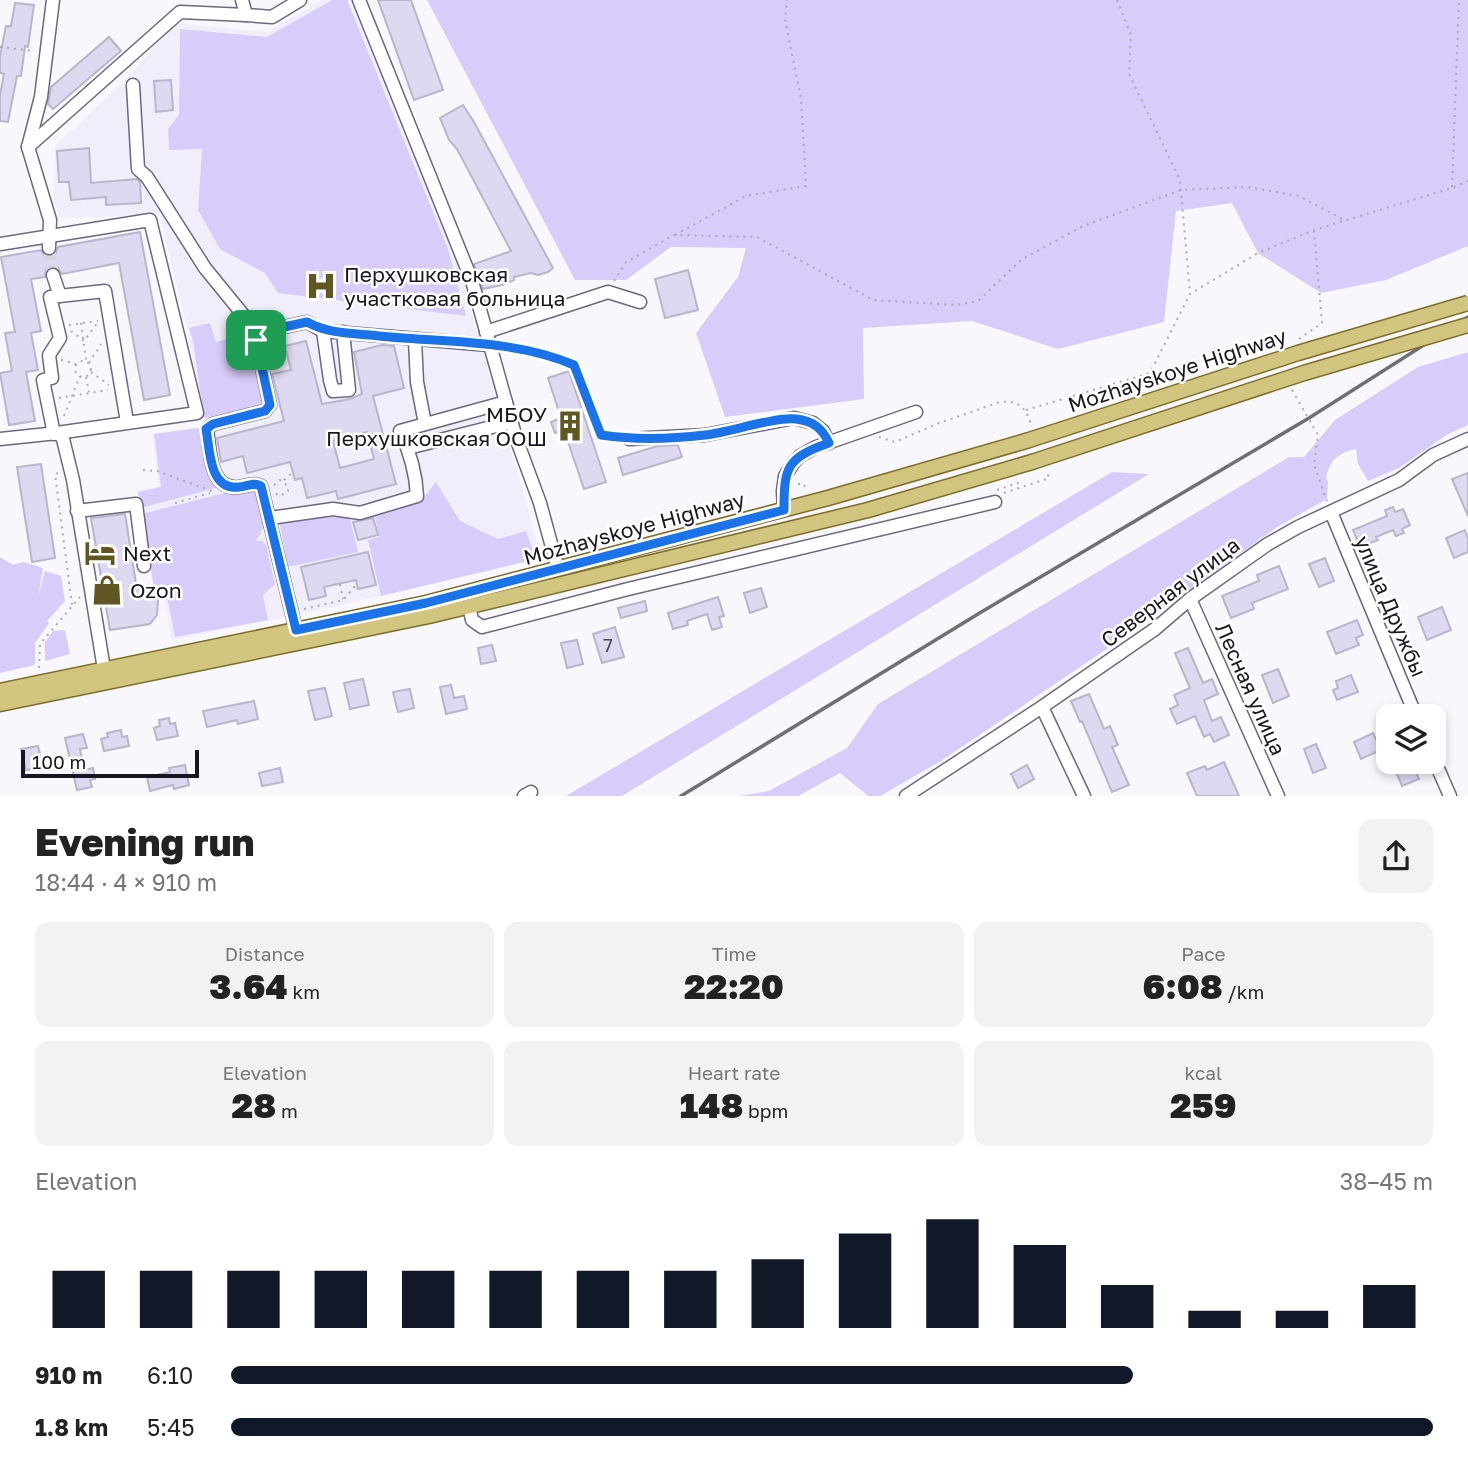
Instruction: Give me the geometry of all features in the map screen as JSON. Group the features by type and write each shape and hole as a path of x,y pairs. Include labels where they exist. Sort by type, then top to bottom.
{"main road":[{"name":"Mozhayskoye Highway","path":"0,691 426,603 784,510 1468,303"},
{"name":"Mozhayskoye Highway","path":"0,704 468,606 868,510 1039,464 1304,373 1468,326"}],"street":[{"path":"48,243 50,220 28,147 41,97 53,0"},
{"path":"242,0 246,15"},
{"path":"28,147 180,12 272,17 300,0"},
{"path":"359,0 472,281 485,332 540,503 558,569"},
{"path":"133,85 138,169 147,177 205,268 249,322 256,340 270,405 265,411 213,424 206,429 213,471 220,482 236,488 251,484 261,486 296,630"},
{"path":"0,244 48,243 150,220 197,413 0,439"},
{"path":"53,275 60,296"},
{"path":"104,669 70,470 43,380 52,379 49,355 60,338 50,297 105,290 127,422"},
{"path":"485,332 607,292 640,302"},
{"path":"256,340 261,332 307,322 323,331 415,341 489,345"},
{"path":"323,331 334,391 349,390 343,332"},
{"path":"415,341 417,382 425,424"},
{"path":"270,518 334,509 360,513 417,496 416,478 400,431 506,402"},
{"path":"784,510 783,483 789,469 800,456 916,412"},
{"path":"629,439 705,435 794,418 813,423 823,430 829,443"},
{"path":"408,449 512,422"},
{"name":"Северная улица","path":"906,796 1155,629 1190,599 1268,544 1399,480 1433,456 1468,439"},
{"path":"468,606 472,620 482,627 997,498"},
{"path":"77,511 136,504 144,566"},
{"name":"улица Дружбы","path":"1331,512 1411,704"},
{"name":"Лесная улица","path":"1190,599 1278,796"},
{"path":"1042,707 1084,796"},
{"path":"1440,774 1450,796"}],"path":[{"path":"607,292 626,262 746,197 806,186 801,98 785,20 787,0"},
{"path":"877,436 895,442 1000,402 1011,401 1026,410 1150,373 1190,294 1181,190 1180,180 1129,74 1131,35 1117,0"},
{"path":"1452,188 1459,0"},
{"path":"0,47 47,53"},
{"path":"1190,294 1258,253 1314,230 1468,181"},
{"path":"674,236 757,237 873,300 956,306 978,301 1021,260 1083,226 1181,190 1247,187 1273,191 1299,196 1346,220"},
{"path":"84,341 108,307"},
{"path":"64,326 99,321"},
{"path":"47,400 114,389 90,372 81,323"},
{"path":"88,363 111,327"},
{"path":"489,345 553,356 574,365 601,435 629,439"},
{"path":"80,376 76,366 79,362 88,363"},
{"path":"80,376 86,376 90,372"},
{"path":"57,433 80,376"},
{"path":"86,376 89,393"},
{"path":"1026,410 1030,437"},
{"path":"997,498 1049,478 1039,464"},
{"path":"70,470 55,474 72,605"},
{"path":"142,470 157,471 211,493"},
{"path":"283,481 287,484 288,491 282,496 277,495 273,489 274,484 283,481 293,472"},
{"path":"792,484 804,484 806,491"},
{"path":"175,503 236,488"},
{"path":"340,584 343,600"},
{"path":"292,611 343,600 357,584"},
{"path":"39,672 40,644 79,598 91,593"}],"shaded area":[{"name":"Перхушковская участковая больница","path":"322,0 351,0 454,250 542,559 293,616 172,640 162,588 153,589 136,489 159,487 152,433 204,427 189,337 160,215 59,218 54,200 55,146 126,79 176,23 266,32"},
{"path":"332,0 347,0 448,249 466,316 278,293 265,273 220,249 198,210 202,149 169,150 168,129 179,115 180,29 267,37"},
{"path":"427,0 1468,0 1468,246 1386,280 1321,293 1258,253 1232,203 1176,211 1164,322 1058,349 972,321 863,328 864,399 725,417 696,333 738,277 746,248 671,247 626,280 575,280"},
{"path":"210,323 216,342 239,336 251,341 264,399 261,405 204,418 189,328"},
{"path":"1468,352 1468,425 1448,434 1399,468 1368,481 1358,464 1356,449 1340,455 1333,462 1326,478 1327,499 1277,527 1120,640 941,761 880,796 868,796 840,773 798,796 739,796 769,791 847,748 878,704 1289,457 1304,457 1335,420 1418,367"},
{"path":"199,428 208,469 223,486 141,508 138,492 161,487 154,434"},
{"path":"1112,472 1149,474 622,796 566,796"},
{"path":"436,482 460,521 498,539 526,531 536,559 381,596 368,540 379,537 374,512 422,500"},
{"path":"241,489 255,492 264,527 256,541 262,541 266,545 275,584 263,595 268,620 175,637 165,586 154,587 141,514"},
{"path":"333,511 349,515 358,552 288,567 279,520"},
{"path":"0,557 13,565 23,562 43,568 38,597 45,571 61,576 65,601 47,621 49,623 35,643 35,665 0,673"},
{"path":"65,630 70,654 45,661 45,642 53,631"}],"building":[{"path":"378,0 411,0 443,90 414,100"},
{"path":"15,3 34,5 28,47 25,46 21,76 17,76 8,122 0,121 0,95 4,74 0,73 0,56 6,26 11,26"},
{"path":"109,37 121,51 53,109 48,104 51,87"},
{"path":"171,80 173,110 156,112 154,81"},
{"path":"463,105 553,268 548,272 514,277 514,280 502,285 483,289 474,264 511,251 457,149 449,140 440,118"},
{"path":"89,148 91,183 137,179 140,182 141,203 106,205 106,197 71,200 69,182 59,182 57,151"},
{"path":"140,232 170,395 144,400 119,263 62,274 58,268 51,267 46,270 45,277 31,279 41,331 31,333 38,370 26,372 35,421 9,425 0,373 12,371 5,333 15,332 1,257 41,250 49,257 56,253 58,247"},
{"path":"688,270 698,310 665,318 655,279"},
{"path":"306,341 322,404 362,394 354,352 382,345 394,346 404,388 373,396 396,484 338,499 336,491 307,498 302,478 295,480 290,462 247,473 243,456 221,462 217,438 284,421 272,374 291,370 285,346","holes":["367,432 374,459 340,468 333,441"]},
{"name":"МБОУ Перхушковская ООШ","path":"569,371 606,482 584,489 564,430 555,433 551,422 561,418 548,378"},
{"path":"678,445 682,457 623,475 618,458 658,446"},
{"path":"41,464 55,558 32,562 17,467"},
{"path":"1468,473 1468,516 1452,479"},
{"path":"1393,507 1395,512 1403,509 1410,525 1402,529 1404,533 1396,536 1393,530 1376,537 1378,540 1365,545 1364,542 1359,544 1353,530 1387,516 1385,510"},
{"path":"125,514 136,584 153,591 158,601 157,615 150,624 110,630 91,518"},
{"path":"373,518 378,535 358,540 353,522"},
{"path":"1465,530 1468,552 1454,558 1446,538"},
{"path":"368,552 376,585 358,589 356,580 324,587 326,596 309,600 301,567"},
{"path":"1325,558 1334,581 1319,587 1309,564"},
{"path":"1279,566 1288,589 1252,603 1254,609 1231,618 1222,596 1259,581 1257,575"},
{"path":"761,588 767,607 750,613 744,593"},
{"path":"718,597 724,616 719,617 722,627 712,630 707,614 687,621 688,625 673,629 668,613"},
{"path":"645,601 647,611 621,618 618,608"},
{"path":"1442,607 1451,630 1427,640 1418,617"},
{"path":"1357,620 1363,635 1356,638 1359,645 1336,654 1327,632"},
{"path":"615,627 624,657 602,663 593,634"},
{"path":"577,640 583,664 567,668 561,643"},
{"path":"492,645 496,661 481,664 478,648"},
{"path":"1188,648 1203,683 1212,679 1218,694 1204,700 1212,721 1221,717 1229,735 1214,742 1210,734 1204,737 1195,716 1177,724 1170,709 1178,705 1174,695 1190,688 1175,653"},
{"path":"1278,669 1289,696 1273,703 1262,675"},
{"path":"1351,675 1358,692 1337,700 1333,690 1338,688 1336,681"},
{"path":"363,679 369,705 350,709 344,683"},
{"path":"451,685 454,698 464,696 467,709 446,714 440,687"},
{"path":"325,688 332,716 315,720 308,691"},
{"path":"410,689 414,708 398,712 393,692"},
{"path":"1089,694 1104,729 1110,726 1118,745 1112,747 1129,785 1112,792 1071,701"},
{"path":"254,701 258,719 238,724 237,720 207,727 203,711"},
{"path":"169,718 170,724 175,723 178,736 157,740 154,728 160,726 159,720"},
{"path":"121,730 122,737 127,736 129,746 104,751 101,739 108,737 107,733"},
{"path":"1373,733 1376,752 1361,759 1354,742"},
{"path":"83,734 87,748 80,749 84,770 93,768 95,779 90,780 92,787 77,790 65,738"},
{"path":"1316,744 1326,768 1313,773 1304,749"},
{"path":"38,746 43,767 26,770 21,749"},
{"path":"1224,762 1239,796 1197,796 1187,773 1205,766 1207,770"},
{"path":"185,765 189,785 174,789 173,785 150,791 147,777 170,772 169,768"},
{"path":"1027,765 1034,779 1018,788 1011,774"},
{"path":"280,768 283,782 262,786 259,773"},
{"path":"1397,774 1417,774 1419,779 1402,786"}],"tunnel":[{"path":"49,248 53,275"}],"railway":[{"path":"681,796 978,614 1309,418 1468,317"}],"place":[{"name":"Перхушковская участковая больница","path":"321,286"},
{"name":"МБОУ Перхушковская ООШ","path":"570,426"},
{"name":"Next","path":"100,553"},
{"name":"Ozon","path":"107,590"}],"route":[{"path":"307,322 323,331 415,341 489,345 553,356 574,365 601,435 629,439 705,435 794,418 813,423 823,430 829,443 800,456 789,469 783,483 784,510 426,603 296,630 261,486 251,484 236,488 220,482 213,471 206,429 213,424 265,411 270,405 256,340 261,332 307,322"}]}
